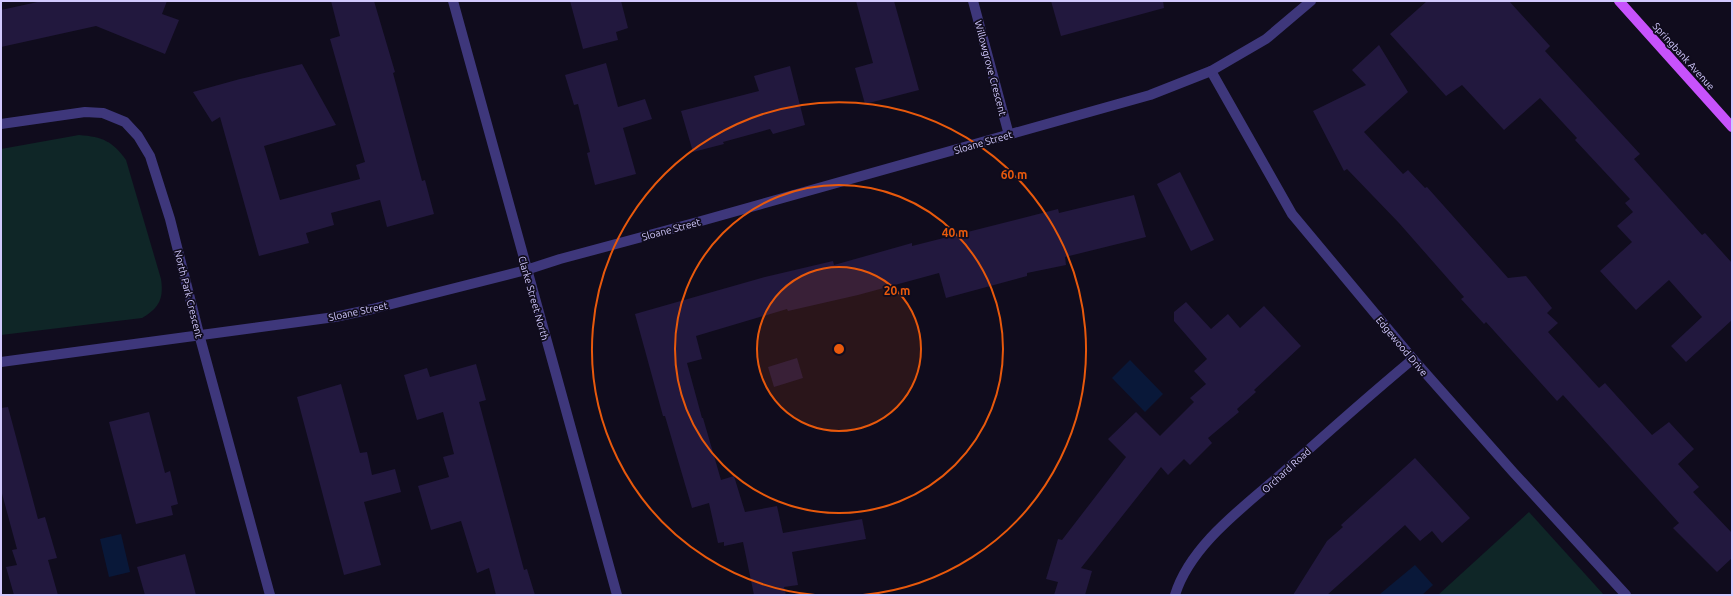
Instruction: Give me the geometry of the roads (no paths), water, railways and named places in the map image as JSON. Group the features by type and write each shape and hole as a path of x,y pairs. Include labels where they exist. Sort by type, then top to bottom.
{"main road":[{"name":"Springbank Avenue","path":"1619,1 1732,127"}],"street":[{"name":"Clarke Street North","path":"453,1 526,270 617,595"},
{"name":"Willowgrove Crescent","path":"973,1 1009,134"},
{"name":"Sloane Street","path":"1,362 199,334 335,317 526,270 560,259 694,223 1150,95 1211,72 1266,39 1311,1"},
{"name":"Edgewood Drive","path":"1211,72 1292,214 1413,359 1513,472 1626,595"},
{"name":"North Park Crescent","path":"1,124 85,112 103,113 125,122 138,136 153,163 170,219 199,334 270,595"},
{"name":"Orchard Road","path":"1175,595 1187,569 1216,533 1337,424 1413,359"}],"water":[{"path":"1130,360 1163,394 1145,412 1112,378"},
{"path":"121,534 130,572 109,577 100,539"},
{"path":"1415,565 1433,585 1422,595 1380,594"}]}
